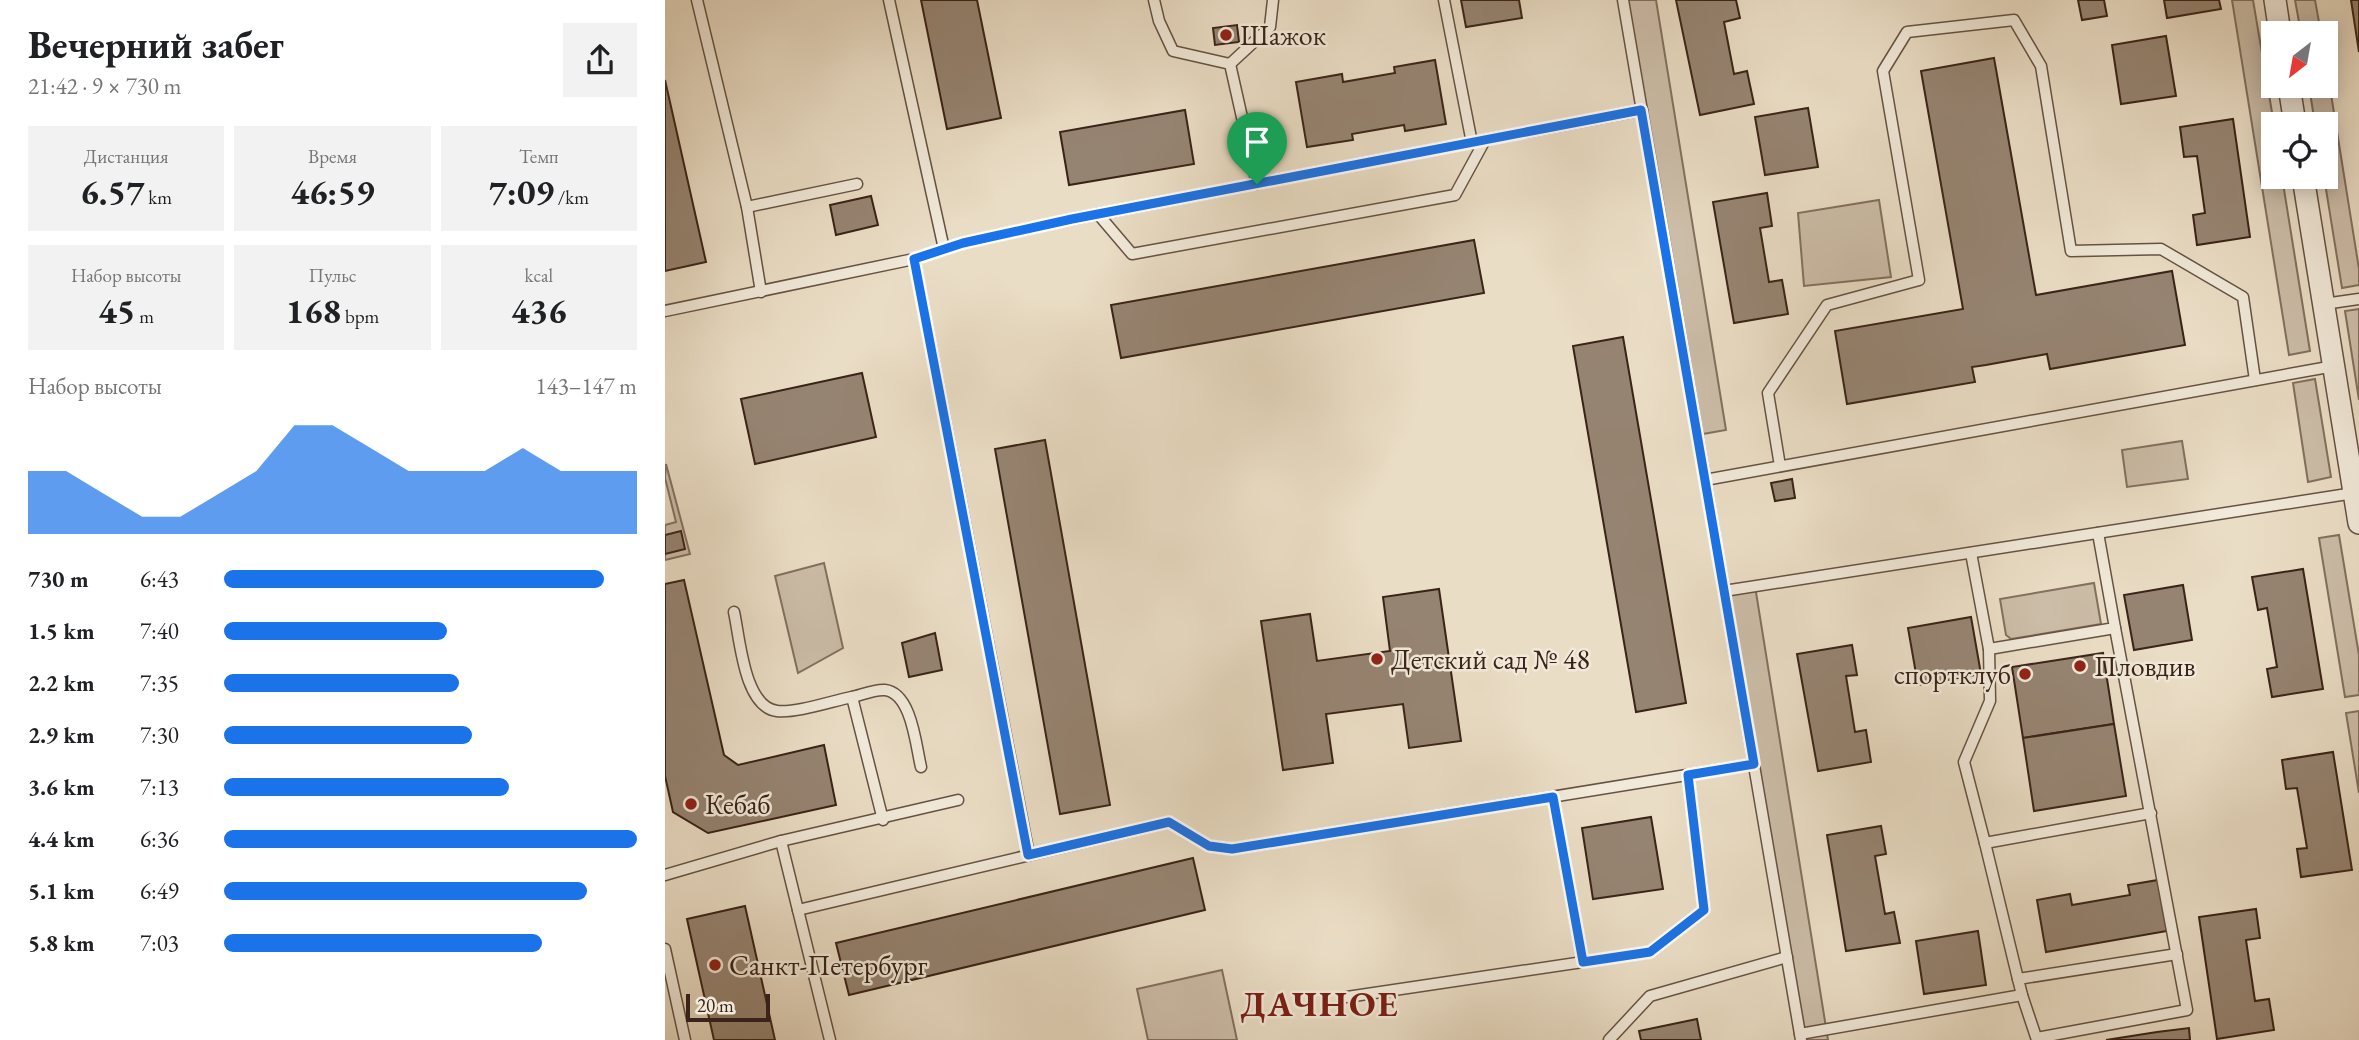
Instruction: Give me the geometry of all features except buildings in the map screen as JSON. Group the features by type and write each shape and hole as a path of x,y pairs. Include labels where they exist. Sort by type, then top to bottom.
{"street":[{"path":"2275,0 2278,21"},
{"path":"2305,189 2359,523"}],"lane":[{"path":"697,0 747,207 761,292"},
{"path":"888,0 944,249"},
{"path":"1154,0 1159,21 1173,51 1230,64"},
{"path":"1230,64 1270,27 1273,0"},
{"path":"1444,0 1472,143"},
{"path":"1623,0 1800,1037 2022,995"},
{"path":"1780,467 1768,393 1827,305 1919,280 1883,71 1907,32 2014,20 2041,66 2071,251 2161,249 2243,297 2255,380"},
{"path":"1230,64 1257,184"},
{"path":"665,312 914,259 944,249 1098,214 1641,110"},
{"path":"1098,214 1132,254 1455,195 1485,139"},
{"path":"747,207 857,184"},
{"path":"914,259 1028,855"},
{"path":"2324,304 2359,299"},
{"path":"1705,480 2334,366"},
{"path":"1724,591 2354,493"},
{"path":"1971,552 1989,649 1990,701 1964,762 2022,995 2037,1039 2187,1010 2098,533"},
{"path":"734,612 752,693 762,706 778,711 884,689 895,694 909,713 921,767"},
{"path":"1989,649 2115,628"},
{"path":"852,697 883,820"},
{"path":"798,910 1169,822 1209,846 1232,849 1754,764"},
{"path":"1347,997 1650,952 1704,910 1688,775"},
{"path":"1553,797 1583,962"},
{"path":"665,875 781,841 883,820 958,800"},
{"path":"1986,843 2151,813"},
{"path":"781,841 830,1040"},
{"path":"665,950 685,1040"},
{"path":"2018,979 2177,954"},
{"path":"1609,1040 1650,996 1787,957"}],"shaded area":[{"path":"1623,0 1656,0 1726,430 1697,435"},
{"path":"2232,0 2253,0 2261,47 2261,98 2270,98 2272,112 2261,112 2261,181"},
{"path":"2295,0 2315,0 2319,21 2299,21"},
{"path":"2311,98 2332,98 2334,112 2313,112"},
{"path":"2338,138 2359,269 2359,285 2342,288 2326,189 2338,189"},
{"path":"2262,189 2284,189 2310,351 2289,355"},
{"path":"1879,200 1891,277 1804,286 1798,213"},
{"path":"2359,309 2359,400 2345,311"},
{"path":"2315,379 2331,477 2308,482 2293,383"},
{"path":"2182,441 2188,479 2127,487 2122,450"},
{"path":"666,464 690,554 665,560 665,525 676,522 665,478"},
{"path":"2339,535 2359,655 2359,695 2345,697 2319,538"},
{"path":"824,563 843,648 798,673 775,576"},
{"path":"2094,583 2101,624 2011,639 2006,635 2000,599"},
{"path":"1755,586 1828,1040 1801,1040 1724,591"},
{"path":"2359,711 2359,793 2346,713"},
{"path":"1222,970 1237,1040 1148,1040 1137,989"}],"place":[{"name":"Шажок","path":"1226,35"},
{"name":"Детский сад № 48","path":"1377,659"},
{"name":"Пловдив","path":"2080,666"},
{"name":"спортклуб","path":"2025,674"},
{"name":"Кебаб","path":"691,804"},
{"name":"Санкт-Петербург","path":"715,965"}],"district":[{"name":"ДАЧНОЕ","path":"1320,1003"}],"route":[{"path":"1641,110 1754,764 1688,775 1704,910 1650,952 1583,962 1553,797 1232,849 1209,846 1169,822 1028,855 914,259 963,243 1072,219 1257,184 1641,110"}]}
